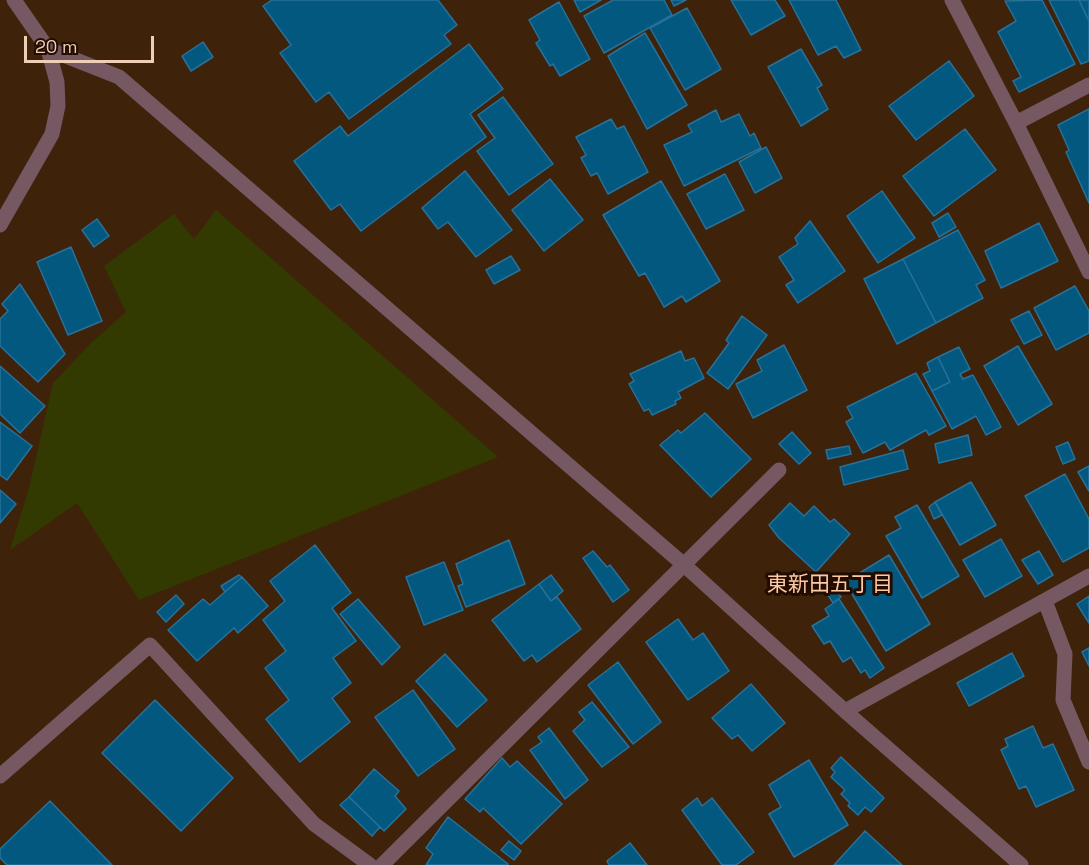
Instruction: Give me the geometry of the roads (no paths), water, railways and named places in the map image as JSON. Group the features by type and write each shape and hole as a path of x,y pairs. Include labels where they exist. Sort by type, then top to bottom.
{"street":[{"path":"0,225 52,134 58,106 57,82 48,49 14,0"},
{"path":"952,0 1016,123 1089,272"},
{"path":"48,49 119,77 682,564 845,711 1022,865"},
{"path":"1016,123 1089,85"},
{"path":"381,865 779,470"},
{"path":"845,711 1089,576"},
{"path":"1045,601 1065,654 1063,700 1089,762"},
{"path":"0,776 150,645 314,824 370,865"}],"district":[{"name":"東新田五丁目","path":"830,585"}]}
